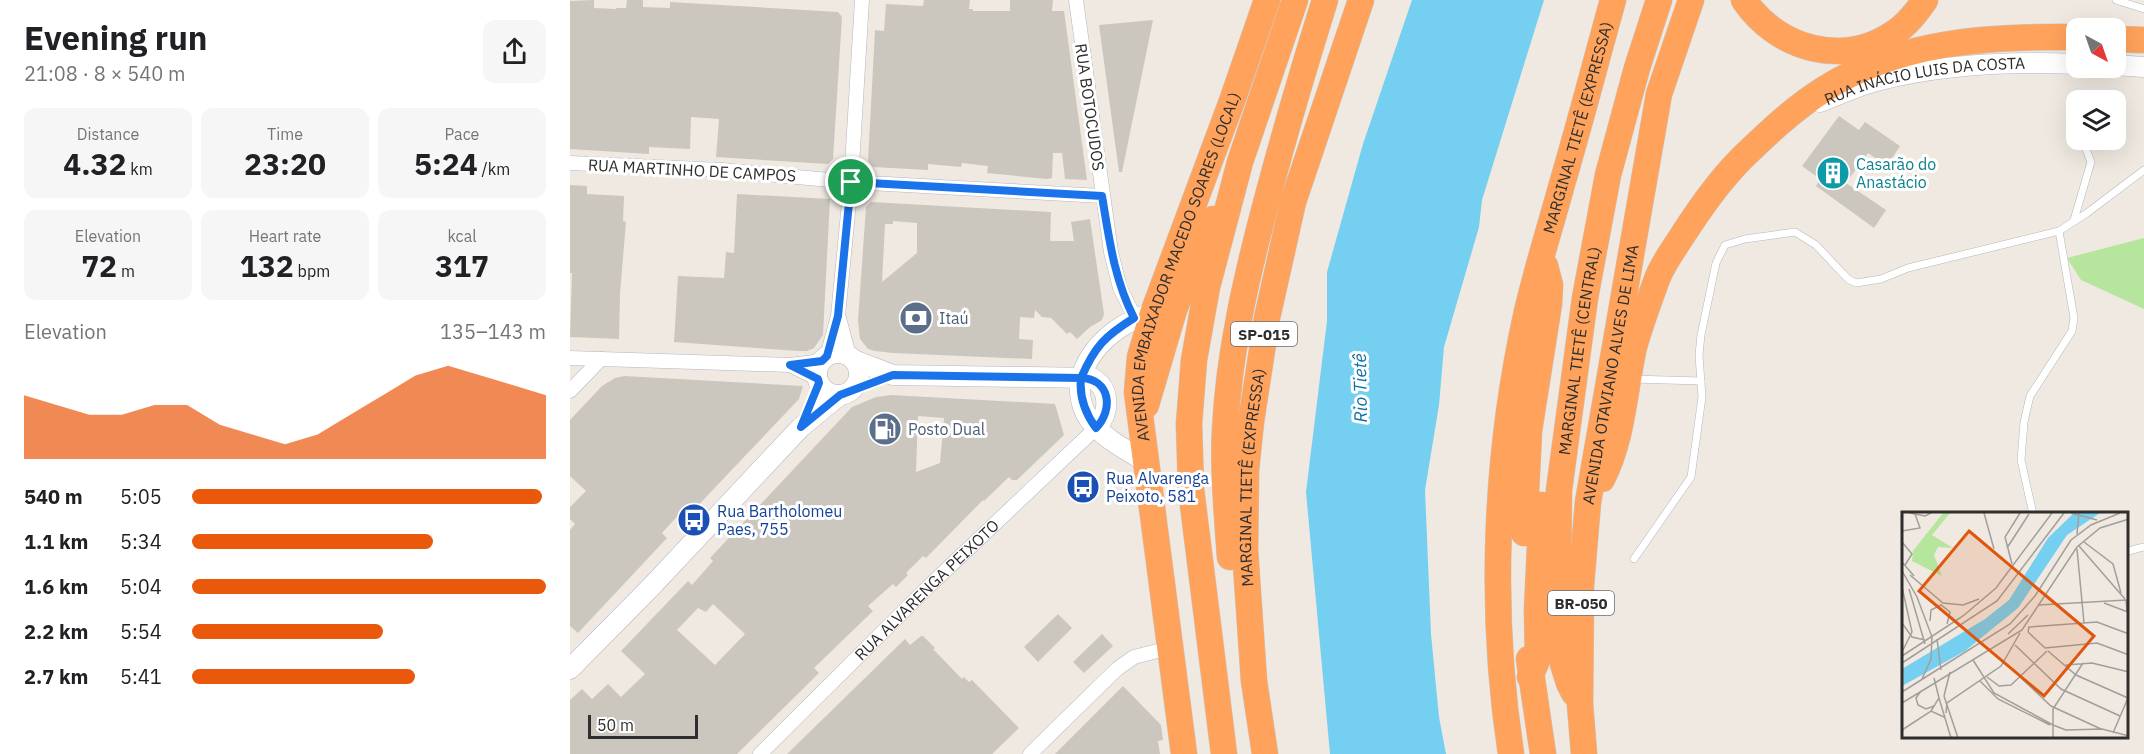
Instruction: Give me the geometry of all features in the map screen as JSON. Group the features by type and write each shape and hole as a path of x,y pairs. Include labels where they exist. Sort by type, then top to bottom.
{"highway":[{"name":"AVENIDA EMBAIXADOR MACEDO SOARES (LOCAL)","path":"1184,754 1137,392 1144,316 1220,135 1267,0"},
{"path":"1224,754 1191,489 1189,424 1194,360 1208,287 1240,162 1295,0"},
{"path":"1254,681 1235,652 1224,479 1225,429 1230,372 1245,285 1292,103 1325,0"},
{"name":"MARGINAL TIETÊ (EXPRESSA)","path":"1265,754 1254,681 1245,550 1246,470 1251,422 1263,338 1293,202 1361,0"},
{"name":"MARGINAL TIETÊ (EXPRESSA)","path":"1511,754 1500,646 1498,583 1501,491 1509,413 1526,315 1612,0"},
{"name":"MARGINAL TIETÊ (CENTRAL)","path":"1580,704 1569,683 1563,664 1560,640 1559,490 1585,298 1608,175 1637,68 1659,0"},
{"name":"AVENIDA OTAVIANO ALVES DE LIMA","path":"1584,754 1580,704 1581,585 1587,502 1659,94 1691,0"},
{"path":"1744,0 1767,27 1786,40 1807,48 1829,51 1851,50 1872,44 1893,34 1912,18 1925,0"},
{"path":"1587,502 1611,462 1627,400 1635,346 1658,276 1711,192 1779,122 1824,89 1852,73 1889,58 1926,47 2021,37 2066,37"},
{"path":"2126,39 2144,40"},
{"path":"1199,556 1205,506 1213,375 1220,327 1238,251 1271,134 1292,103"},
{"path":"1142,420 1171,320 1190,268 1240,162"},
{"path":"1530,677 1538,658 1537,610 1542,497 1555,392 1573,283 1596,200 1608,175"},
{"path":"1542,256 1550,285 1549,304 1529,431 1525,483 1523,578 1530,677 1543,754"}],"street":[{"path":"801,427 822,370 838,316 851,182 862,0"},
{"name":"RUA BOTOCUDOS","path":"1076,0 1111,252 1120,288 1144,316"},
{"name":"RUA INÁCIO LUIS DA COSTA","path":"1779,122 1815,104 1874,82 1901,76 1953,67 2010,62 2066,64"},
{"path":"2126,66 2144,67"},
{"name":"RUA MARTINHO DE CAMPOS","path":"570,163 766,173 851,182 1102,196"},
{"path":"570,669 643,596 801,427 858,381 858,367 852,358 838,316"},
{"path":"1081,378 1090,356 1100,343 1116,329 1144,316"},
{"path":"822,370 838,353 893,375"},
{"path":"570,358 790,365 822,370"},
{"path":"570,391 601,358"},
{"path":"822,370 829,393 845,393 893,375 1092,378 1098,381 1108,405 1104,420 1096,428 1148,463"},
{"name":"RUA ALVARENGA PEIXOTO","path":"759,754 928,587 1096,428"},
{"path":"1030,754 1117,669 1134,657 1169,648"}],"lane":[{"path":"2116,0 2144,9"},
{"path":"2074,219 2091,162 2086,150"},
{"path":"1634,559 1691,477 1702,397 1699,355 1701,335 1716,263 1725,245 1745,239 1795,232 1816,245 1848,279 1856,283 1881,279 1908,268 2058,231 2087,213 2144,170"},
{"path":"2033,512 2021,460 2024,422 2030,396 2072,331 2074,318 2058,231"},
{"path":"1629,379 1701,381"},
{"path":"2129,551 2144,547"}],"green space":[{"path":"2144,238 2144,309 2081,280 2067,258"}],"water":[{"name":"Rio Tietê","path":"1412,0 1544,0 1482,200 1479,227 1444,347 1439,405 1425,490 1431,634 1439,717 1446,754 1330,754 1306,492 1327,321 1327,272 1363,144"}],"building":[{"path":"594,0 594,8 626,8 627,0 643,0 643,7 670,8 670,2 838,12 842,17 833,159 828,164 716,157 719,119 691,117 690,149 649,147 649,154 570,149 570,1"},
{"path":"924,0 970,0 969,9 973,11 1010,11 1010,0 1053,0 1052,11 1064,11 1087,180 1065,179 1062,153 1053,153 1052,178 1047,179 987,173 988,166 962,163 961,167 928,164 928,170 873,167 868,161 875,30 884,31 886,4 923,6"},
{"path":"1153,20 1122,172 1119,172 1099,25"},
{"name":"Casarão do Anastácio","path":"1839,116 1859,130 1865,122 1900,146 1887,166 1868,153 1846,183 1886,210 1874,228 1816,186 1820,179 1802,166"},
{"path":"570,185 587,186 587,194 624,196 623,221 626,222 619,339 570,337 572,273 570,273"},
{"path":"737,194 830,199 823,335 814,348 798,351 674,342 678,276 724,278 726,252 734,253"},
{"path":"871,202 1051,212 1050,241 1074,241 1071,222 1090,219 1104,314 1102,320 1077,339 1070,332 1067,334 1051,318 1042,317 1035,310 1034,318 1020,317 1019,339 1033,340 1032,359 893,353 868,349 860,339 858,320 866,207","holes":["893,221 917,223 917,253 882,282 885,224 893,224"]},
{"path":"624,376 803,386 799,399 688,516 682,511 662,533 667,538 578,633 570,626 570,530 575,524 570,519 570,507 586,491 570,476 570,420 602,386 615,378"},
{"path":"891,395 1055,404 1064,435 1017,480 1009,477 926,558 923,556 896,587 893,584 868,606 873,611 814,668 819,673 737,754 570,754 570,700 582,689 592,699 608,684 621,697 645,674 621,651 688,581 692,585 713,561 710,558 852,407 876,397","holes":["918,416 944,418 940,463 916,472","713,604 745,634 715,665 677,630 698,608 706,612"]},
{"path":"1058,614 1072,628 1038,662 1024,647"},
{"path":"1102,634 1113,646 1084,673 1073,662"},
{"path":"921,636 935,648 933,649 962,679 964,677 969,682 972,680 1019,728 992,754 787,754 905,639 910,645"},
{"path":"1123,686 1161,725 1163,740 1158,741 1160,754 1055,754"}],"place":[{"name":"Casarão do Anastácio","path":"1833,173"},
{"name":"Itaú","path":"916,318"},
{"name":"Posto Dual","path":"885,429"},
{"name":"Rua Alvarenga Peixoto, 581","path":"1083,487"},
{"name":"Rua Bartholomeu Paes, 755","path":"694,520"}],"route":[{"path":"851,182 838,316 827,356 822,361 790,365 818,379 819,383 801,427 840,395 893,375 1081,378 1082,402 1088,417 1096,428 1104,420 1108,405 1098,381 1092,378 1081,378 1090,356 1100,343 1116,329 1134,318 1120,288 1111,252 1102,196 851,182"}]}
